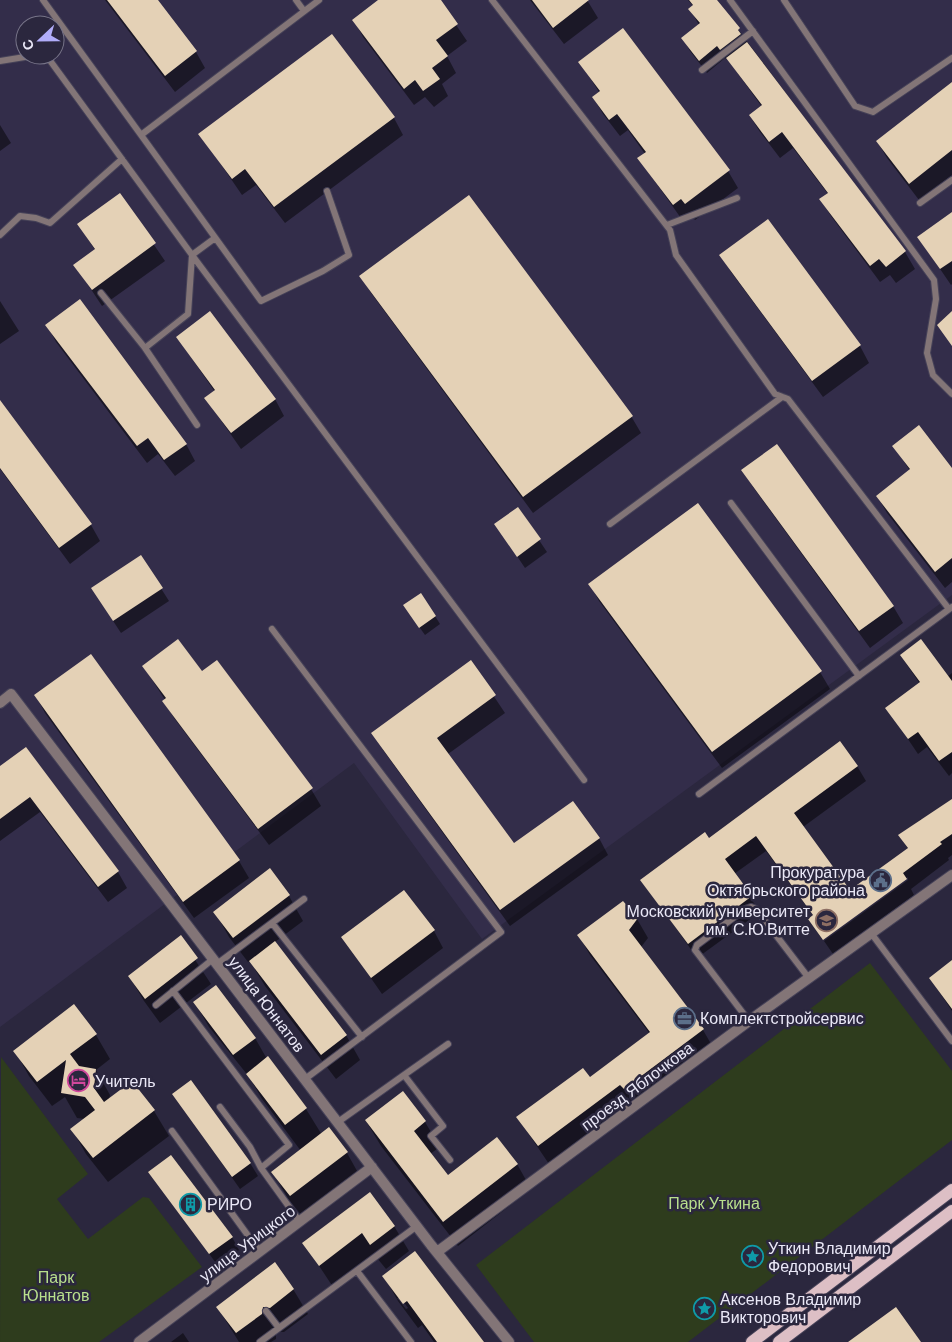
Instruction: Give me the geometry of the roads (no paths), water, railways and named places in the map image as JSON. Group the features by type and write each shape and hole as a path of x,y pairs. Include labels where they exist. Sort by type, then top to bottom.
{"main road":[{"path":"752,1342 952,1190"},
{"path":"779,1342 952,1211"}],"street":[{"name":"улица Юннатов","path":"0,703 11,694 417,1226 509,1342"},
{"name":"проезд Яблочкова","path":"437,1252 750,1020 780,1000 808,977 952,875"},
{"name":"улица Урицкого","path":"139,1342 372,1167"}],"lane":[{"path":"44,0 261,301 323,271 349,255 327,191"},
{"path":"296,0 304,11"},
{"path":"141,135 319,0"},
{"path":"492,0 667,225 676,255 775,394 788,399 951,608 699,794"},
{"path":"730,0 934,280 936,299 927,353 933,375 952,394"},
{"path":"784,0 855,106 873,112 952,58"},
{"path":"702,70 753,31"},
{"path":"0,61 15,59"},
{"path":"53,65 192,255 584,780"},
{"path":"0,234 20,216 36,218 50,223 122,159"},
{"path":"920,203 952,180"},
{"path":"667,225 737,198"},
{"path":"145,348 188,314 192,255 215,238"},
{"path":"101,293 145,348 197,426"},
{"path":"610,524 782,396"},
{"path":"731,503 860,676"},
{"path":"272,629 501,932 305,1079"},
{"path":"156,1005 215,961 272,923 304,898"},
{"path":"750,1020 695,950 697,945 738,914 751,907 756,909 808,977"},
{"path":"272,923 362,1037"},
{"path":"871,934 952,1041"},
{"path":"173,991 289,1145 261,1168"},
{"path":"338,1122 448,1044"},
{"path":"404,1075 443,1126 431,1136 450,1160"},
{"path":"220,1107 250,1147 261,1168 300,1222"},
{"path":"172,1131 260,1252"},
{"path":"260,1342 417,1226"},
{"path":"357,1271 411,1342"},
{"path":"266,1310 279,1328"}],"place":[{"name":"Прокуратура Октябрьского района","path":"881,881"},
{"name":"Московский университет им. С.Ю.Витте","path":"826,920"},
{"name":"Комплектстройсервис","path":"684,1018"},
{"name":"Учитель","path":"79,1081"},
{"name":"РИРО","path":"191,1204"},
{"name":"Уткин Владимир Федорович","path":"752,1257"},
{"name":"Аксенов Владимир Викторович","path":"704,1308"}],"park label":[{"name":"Парк Уткина","path":"714,1203"},
{"name":"Парк Юннатов","path":"56,1286"}]}
